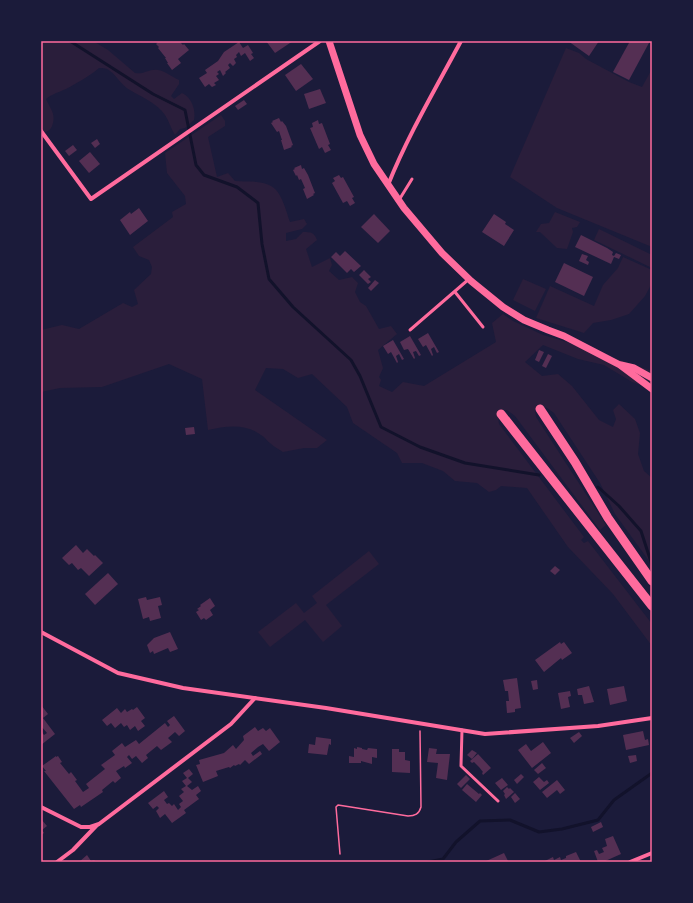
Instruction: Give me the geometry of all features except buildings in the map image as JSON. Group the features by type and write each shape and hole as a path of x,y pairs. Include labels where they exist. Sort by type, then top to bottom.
{"highway":[{"path":"540,409 575,462 608,518 652,581"},
{"path":"502,414 652,606"}],"street":[{"path":"41,130 91,199 320,41"},
{"path":"329,41 360,135 374,164 398,201 442,253 469,279 503,307 524,320 564,336 620,365 652,389"},
{"path":"388,186 393,172 424,110 461,41"},
{"path":"620,365 634,368 652,378"},
{"path":"41,632 118,673 183,688 485,734 598,726 652,718"},
{"path":"57,862 73,850 99,824 231,724 255,698"},
{"path":"41,807 81,827 90,827 99,824"},
{"path":"630,862 652,853"}],"lane":[{"path":"398,201 412,179"},
{"path":"410,330 469,279"},
{"path":"455,292 483,327"},
{"path":"462,730 462,766 498,801"}],"path":[{"path":"340,854 336,807 338,805 408,816 417,815 419,812 421,807 420,723"}],"shaded area":[{"path":"41,41 93,41 108,50 135,73 155,70 166,73 179,80 179,84 171,96 174,99 182,93 191,101 194,109 194,120 185,128 180,129 175,135 165,115 158,107 127,88 109,70 99,68 79,82 53,94 46,99 54,118 52,126 48,131 41,131"},
{"path":"566,48 579,53 586,59 629,82 642,87 652,69 652,247 557,208 510,177"},
{"path":"221,115 225,121 225,126 208,137 217,177 228,173 235,181 263,183 275,189 283,202 290,222 304,219 307,224 302,229 286,233 286,241 296,239 303,232 310,232 315,235 317,240 306,249 312,267 330,258 332,265 329,271 339,280 352,277 358,283 355,292 360,302 366,306 379,329 391,326 397,334 378,350 383,368 379,377 381,380 379,386 392,392 403,382 424,386 496,342 492,323 503,314 513,321 543,335 652,371 652,389 632,382 604,365 578,359 543,345 525,362 542,376 558,374 572,386 599,420 613,427 616,419 613,410 619,404 635,419 640,433 638,454 644,471 652,478 652,565 615,514 600,483 554,413 541,406 535,410 536,417 606,525 600,530 515,416 507,410 500,411 498,417 499,424 584,537 581,540 584,543 588,541 652,624 652,646 613,594 568,547 527,488 501,486 496,490 489,492 477,483 455,481 443,471 422,463 402,463 397,453 353,423 347,407 312,374 298,378 283,369 266,368 255,390 327,440 317,448 304,448 283,452 255,431 242,427 222,427 208,430 202,379 169,364 102,387 60,388 41,392 41,330 62,325 79,329 123,303 132,307 138,304 134,290 151,274 152,267 149,260 139,256 133,247 173,217 172,212 186,204 185,196 167,173 165,153"},
{"path":"555,212 580,222 577,227 572,228 573,232 567,249 557,248 540,232 536,232 541,224 549,223"},
{"path":"599,229 652,255 652,268 594,240"},
{"path":"623,257 652,270 652,283 645,296 629,314 611,320 593,323 584,333 536,318 550,286 594,306 603,285 618,268"},
{"path":"523,279 546,289 535,311 513,300"},
{"path":"369,551 379,564 326,605 342,626 323,642 305,620 270,647 258,632 296,603 304,613 317,603 312,596"}],"waterway":[{"path":"70,41 153,94 185,110 196,165 204,175 237,187 258,203 262,244 269,279 293,307 351,360 360,376 381,427 420,447 465,463 539,475"},
{"path":"598,487 619,506 641,531 652,565"},
{"path":"428,862 443,859 456,842 480,821 510,820 539,832 562,829 598,820 614,800 652,773"}]}
